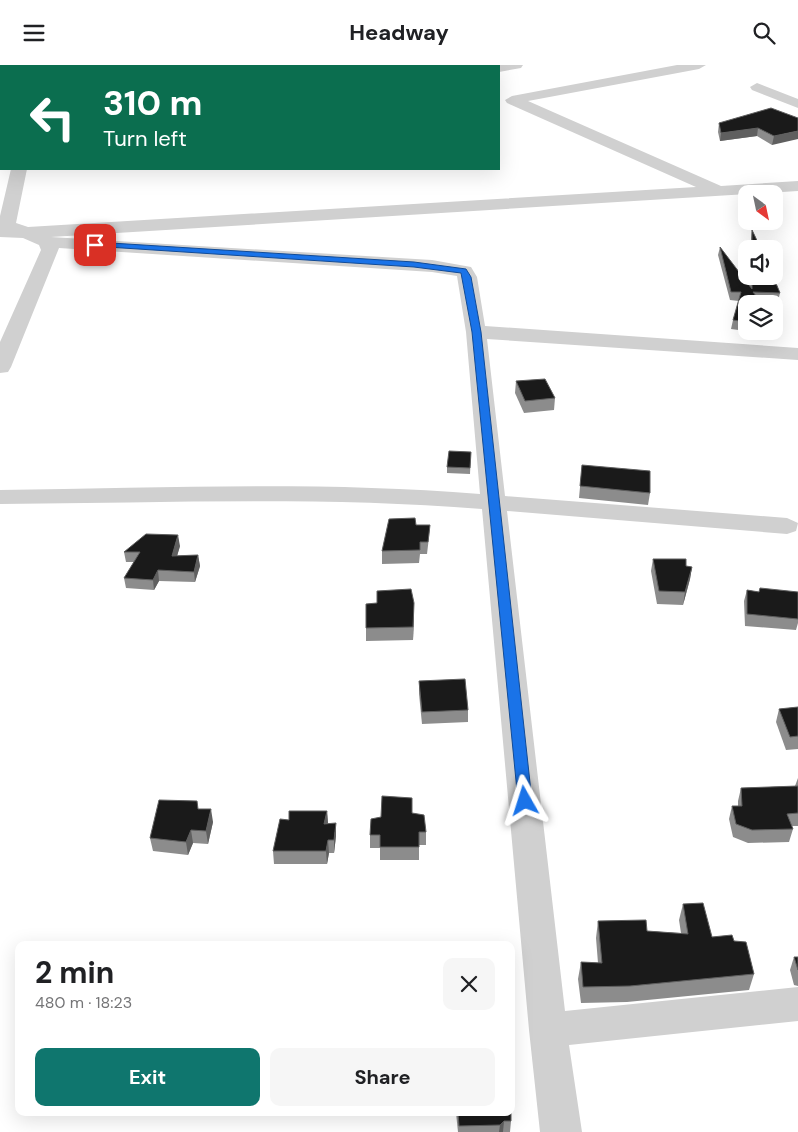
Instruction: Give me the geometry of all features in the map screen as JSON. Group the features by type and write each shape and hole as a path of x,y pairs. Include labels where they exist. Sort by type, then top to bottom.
{"street":[{"path":"500,68 516,65"},
{"path":"507,99 699,65"},
{"path":"757,87 798,104"},
{"path":"507,99 717,190"},
{"path":"19,170 7,225 47,242 226,251 452,268 464,271 467,277 476,332 548,1030 561,1132"},
{"path":"0,232 23,233 798,186"},
{"path":"0,367 50,250 47,242"},
{"path":"476,332 798,354"},
{"path":"0,497 326,494 494,501 787,526"},
{"path":"548,1030 798,1004"}],"building":[{"path":"771,108 798,118 798,131 774,136 758,128 721,133 719,123"},
{"path":"752,230 757,240 752,240"},
{"path":"720,247 738,271 738,285 749,285 752,289 752,285 777,285 780,293 753,292 755,295 740,295 741,292 731,292"},
{"path":"738,302 738,321 733,320"},
{"path":"545,379 555,398 525,401 516,381"},
{"path":"449,451 471,452 470,468 447,467"},
{"path":"582,465 650,471 650,493 580,486"},
{"path":"415,518 416,525 430,525 428,542 420,542 420,550 382,551 389,519"},
{"path":"146,534 178,535 172,556 198,555 194,572 158,570 153,580 124,578 140,552 124,552"},
{"path":"653,559 686,559 686,566 692,567 685,592 659,591"},
{"path":"760,588 798,592 798,619 747,614 747,590 759,592"},
{"path":"411,589 414,603 413,627 366,628 366,604 377,603 377,591"},
{"path":"465,679 468,710 422,712 419,681"},
{"path":"798,707 798,736 790,737 779,709"},
{"path":"798,786 798,813 787,814 793,829 752,830 736,824 732,806 742,806 741,788"},
{"path":"382,796 412,798 412,813 424,815 426,832 419,832 419,847 380,847 380,835 370,835 371,819 381,817"},
{"path":"159,800 197,801 198,809 211,809 206,831 191,830 186,842 150,838"},
{"path":"289,811 327,811 324,824 336,823 334,840 328,840 326,851 273,851 280,819 289,820"},
{"path":"703,903 712,937 732,935 734,941 746,942 754,974 630,986 583,987 581,962 602,963 598,921 646,920 647,931 688,934 683,904"},
{"path":"794,957 798,957 798,970"},
{"path":"458,1116 511,1116 511,1121 504,1121 500,1125 459,1126"}],"route":[{"path":"95,245 226,251 414,264 464,271 467,277 476,332 525,801"}]}
